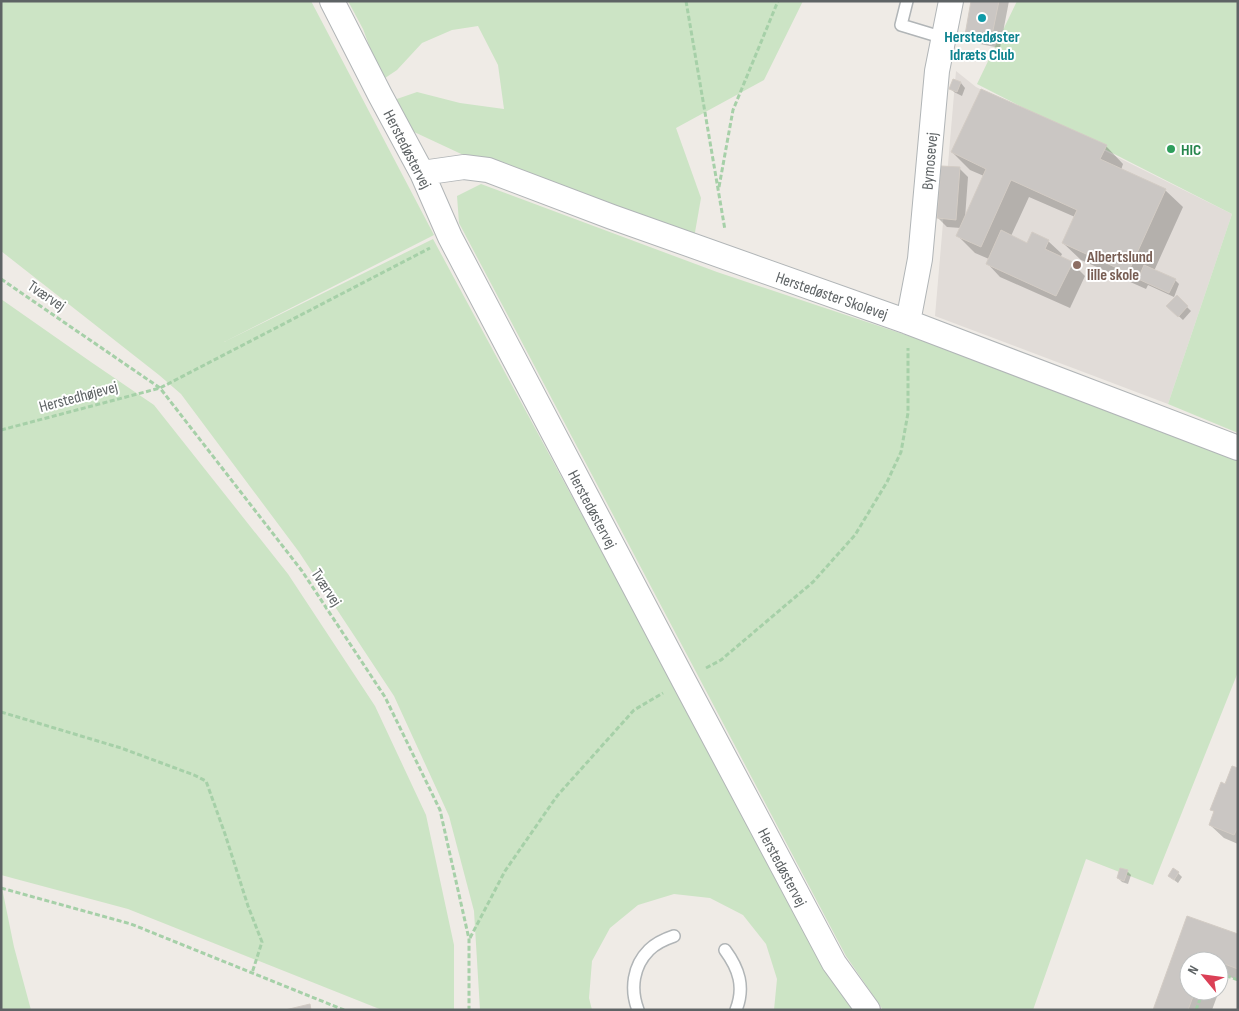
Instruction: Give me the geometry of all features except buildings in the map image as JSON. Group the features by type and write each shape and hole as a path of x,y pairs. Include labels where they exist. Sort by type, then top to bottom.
{"street":[{"name":"Herstedøstervej","path":"332,1 422,174 450,237 684,681 834,963 868,1010"},
{"name":"Bymosevej","path":"908,322 920,259 937,71 951,1"},
{"name":"Herstedøster Skolevej","path":"422,174 464,167 488,170 612,217 908,322 1238,448"}],"lane":[{"path":"907,1 901,25 944,38"},
{"path":"638,1010 633,987 635,973 641,960 649,949 661,941 674,936"},
{"path":"725,950 734,962 739,975 740,989 736,1010"}],"path":[{"path":"686,1 729,259"},
{"path":"718,190 733,110 778,1"},
{"name":"Herstedhøjevej","path":"1,430 160,388 450,237"},
{"name":"Tværvej","path":"1,279 160,388 302,571 385,697 440,810 469,939 469,1010"},
{"path":"469,939 505,871 557,796 634,710 721,660 813,582 855,535 887,482 901,452 908,413 908,322"},
{"path":"1,712 121,748 206,781 262,942 252,973"},
{"path":"1,888 131,924 344,1010"}],"shaded area":[{"name":"Albertslund lille skole","path":"956,71 976,87 1232,214 1168,404 935,316"}],"green space":[{"path":"1,1 311,1 434,235 224,342 433,239 827,969 854,1010 774,1010 777,979 766,944 743,915 710,898 674,894 638,905 610,928 592,961 589,998 592,1010 480,1010 474,911 449,816 394,696 299,552 181,394 1,251"},
{"path":"348,1 803,1 764,80 676,128 701,198 694,238 487,166 412,131 394,100 417,92 460,103 504,109 498,65 478,26 452,30 422,43 397,70 382,80 363,29"},
{"name":"HIC","path":"1017,1 1238,1 1238,433 1168,404 1232,214 977,84"},
{"path":"481,184 717,272 921,340 1238,461 1238,672 1153,885 1086,859 1033,1010 883,1010 846,956 459,223 457,196"},
{"path":"1,299 154,405 288,574 375,706 426,815 454,945 454,1010 382,1010 128,909 1,875"},
{"path":"1,883 14,947 31,1010 1,1010"}],"place":[{"name":"Herstedøster Idræts Club","path":"982,18"},
{"name":"HIC","path":"1171,149"},
{"name":"Albertslund lille skole","path":"1077,265"}]}
